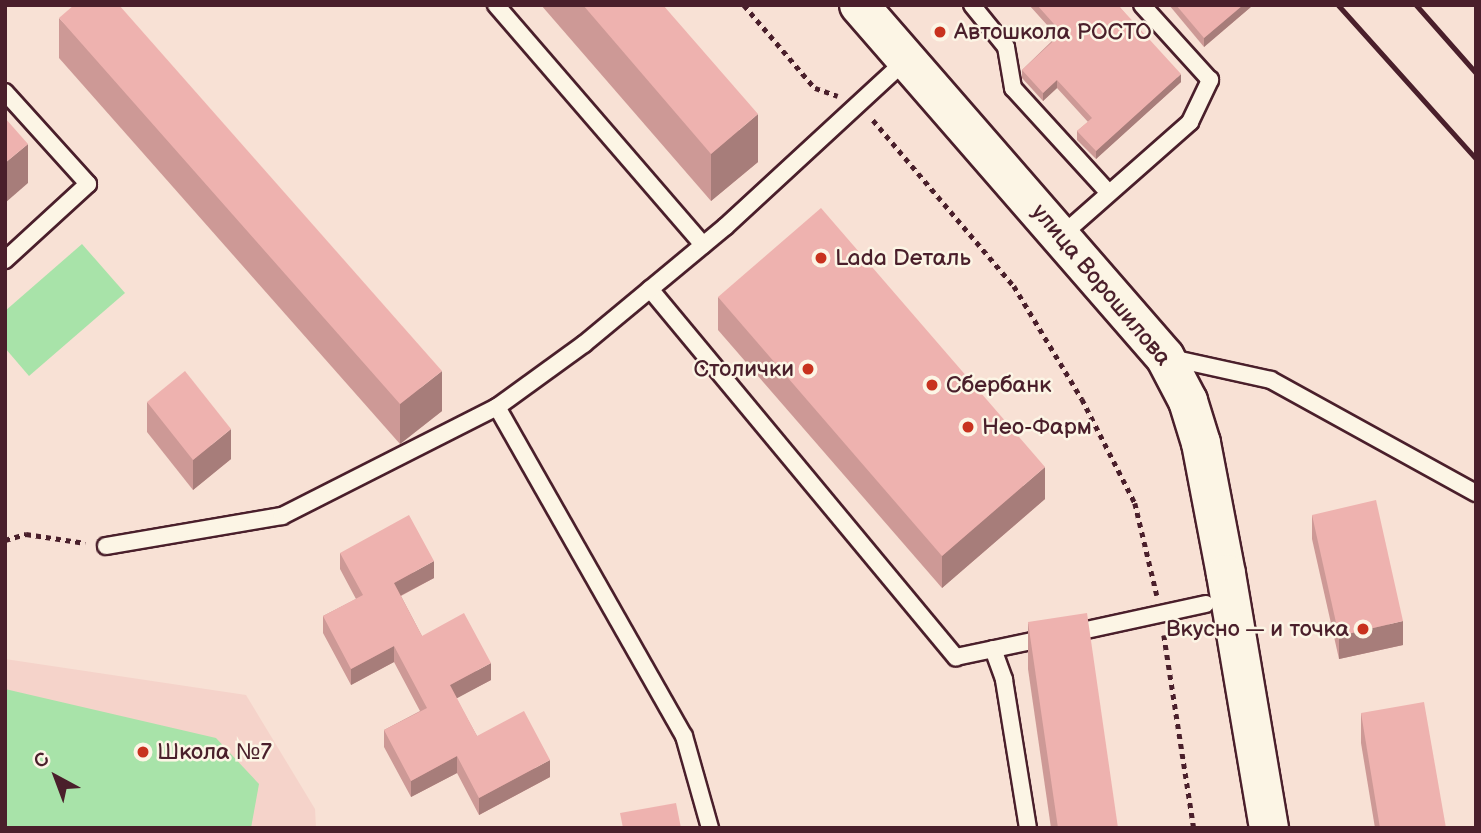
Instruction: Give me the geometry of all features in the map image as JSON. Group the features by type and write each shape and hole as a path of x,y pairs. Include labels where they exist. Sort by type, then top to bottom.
{"main road":[{"name":"улица Ворошилова","path":"859,5 1062,235 1165,357 1188,401 1202,443 1269,828"}],"lane":[{"path":"496,5 703,245"},
{"path":"972,5 1006,47 1013,88 1109,193"},
{"path":"1062,235 1189,122 1210,80 1142,5"},
{"path":"106,546 282,516 497,407 703,245 907,59"},
{"path":"5,92 88,184 5,260"},
{"path":"650,289 956,657 1206,604"},
{"path":"1165,357 1271,380 1430,464 1476,493"},
{"path":"497,407 684,736 710,828"},
{"path":"993,649 1004,680 1028,828"}],"path":[{"path":"744,5 815,88 858,102 1014,286 1082,399 1135,503 1161,615 1194,828"},
{"path":"5,540 26,534 106,546"}],"shaded area":[{"name":"Школа №7","path":"5,659 246,695 315,809 316,828 5,828"}],"green space":[{"path":"82,244 125,293 29,376 5,348 5,311"},
{"name":"Школа №7","path":"5,689 216,738 259,784 251,828 5,828"}],"building":[{"path":"74,5 119,5 442,371 400,404 59,18"},
{"path":"583,5 663,5 758,114 711,154"},
{"path":"1037,5 1118,5 1181,74 1096,151 1077,131 1092,118 1057,80 1043,93 1022,70 1062,33"},
{"path":"1176,5 1243,5 1204,38"},
{"path":"5,118 28,144 5,163"},
{"path":"821,208 1045,467 942,556 718,297"},
{"path":"185,371 231,429 193,460 147,402"},
{"path":"1376,500 1403,621 1339,636 1312,515"},
{"path":"409,515 434,561 394,583 422,636 464,613 491,663 450,685 477,736 524,711 550,760 479,798 457,756 411,781 384,730 427,708 394,646 351,669 323,616 363,595 340,553"},
{"path":"1087,613 1118,828 1058,828 1028,622"},
{"path":"1424,702 1446,828 1380,828 1361,713"},
{"path":"676,803 681,828 623,828 620,813"}],"railway":[{"path":"1338,5 1476,159"},
{"path":"1416,5 1476,73"}],"place":[{"name":"Автошкола РОСТО","path":"940,32"},
{"name":"Lada Dеталь","path":"821,258"},
{"name":"Столички","path":"808,369"},
{"name":"Сбербанк","path":"932,385"},
{"name":"Нео-Фарм","path":"968,427"},
{"name":"Вкусно — и точка","path":"1363,629"},
{"name":"Школа №7","path":"143,752"}]}
